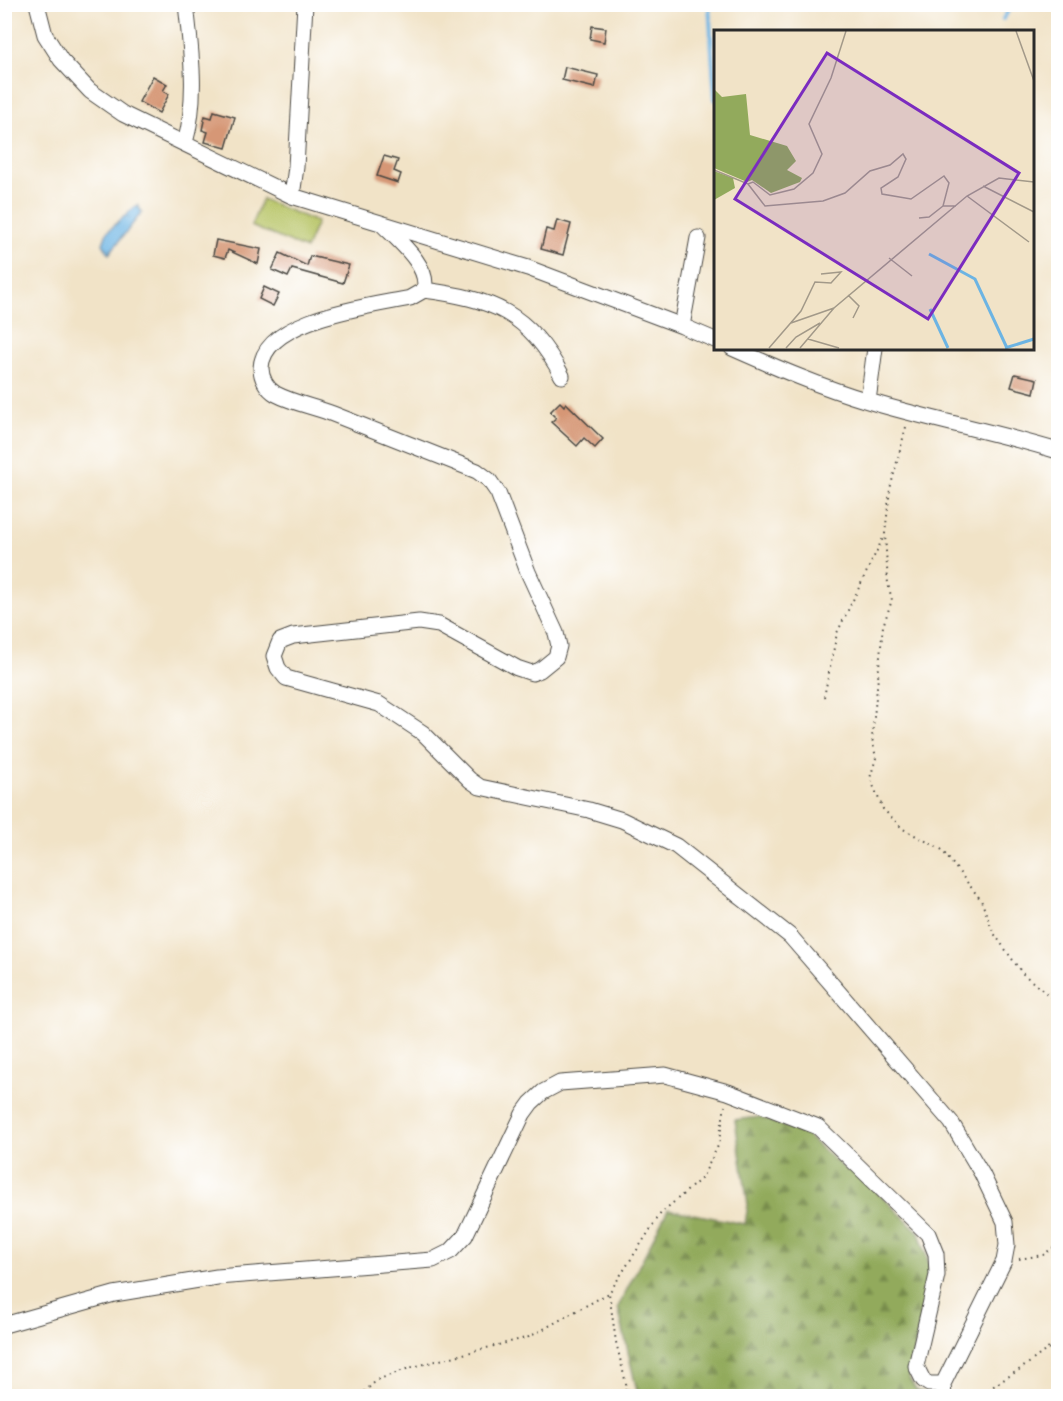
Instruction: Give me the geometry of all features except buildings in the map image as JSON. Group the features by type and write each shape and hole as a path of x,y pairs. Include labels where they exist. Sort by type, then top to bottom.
{"street":[{"path":"36,4 45,35 62,60 90,90 123,114 292,196 528,268 714,340"},
{"path":"185,143 191,122 193,100 186,4"},
{"path":"292,196 305,4"},
{"path":"381,223 408,250 422,269 426,282 424,290"},
{"path":"682,326 698,238"},
{"path":"4,1325 114,1294 217,1277 433,1260 451,1251 465,1236 523,1114 543,1092 560,1083 664,1075 728,1092 818,1127 928,1234 936,1254 937,1275 916,1366 923,1380 944,1390 1004,1262 1005,1222 951,1122 790,936 676,846 622,820 589,810 480,787 423,733 379,704 286,678 278,668 274,656 280,641 293,636 419,622 439,625 517,668 532,673 540,670 556,657 559,646 556,633 520,554 505,507 489,480 477,471 329,412 275,394 263,380 261,367 266,351 282,335 306,322 410,298 424,290 462,295 496,306 526,325 550,354 562,376"},
{"path":"736,350 804,380 868,401 1009,436 1059,451"},
{"path":"868,401 875,350"}],"path":[{"path":"909,412 890,489 885,534 888,584 892,600 883,626 872,738 876,758 870,778 883,809 903,829 941,849 981,900 993,932 1022,973 1059,1003"},
{"path":"824,697 837,633 885,534"},
{"path":"360,1396 377,1380 409,1368 529,1336 609,1293 661,1213 702,1178 718,1146 728,1092"},
{"path":"1004,1262 1043,1255 1059,1244"},
{"path":"609,1293 616,1342 630,1396"},
{"path":"978,1396 1053,1345 1059,1344"},
{"path":"623,1396 627,1388"}],"green space":[{"path":"262,199 317,222 306,249 251,226"},
{"path":"760,1117 806,1135 846,1170 853,1169 919,1232 931,1271 909,1378 916,1390 936,1396 638,1396 618,1307 668,1209 745,1224 748,1205 735,1120"}],"water":[{"path":"137,205 142,212 109,254 103,244 107,232"}],"waterway":[{"path":"709,4 714,84"},
{"path":"1003,19 1013,4"}]}
